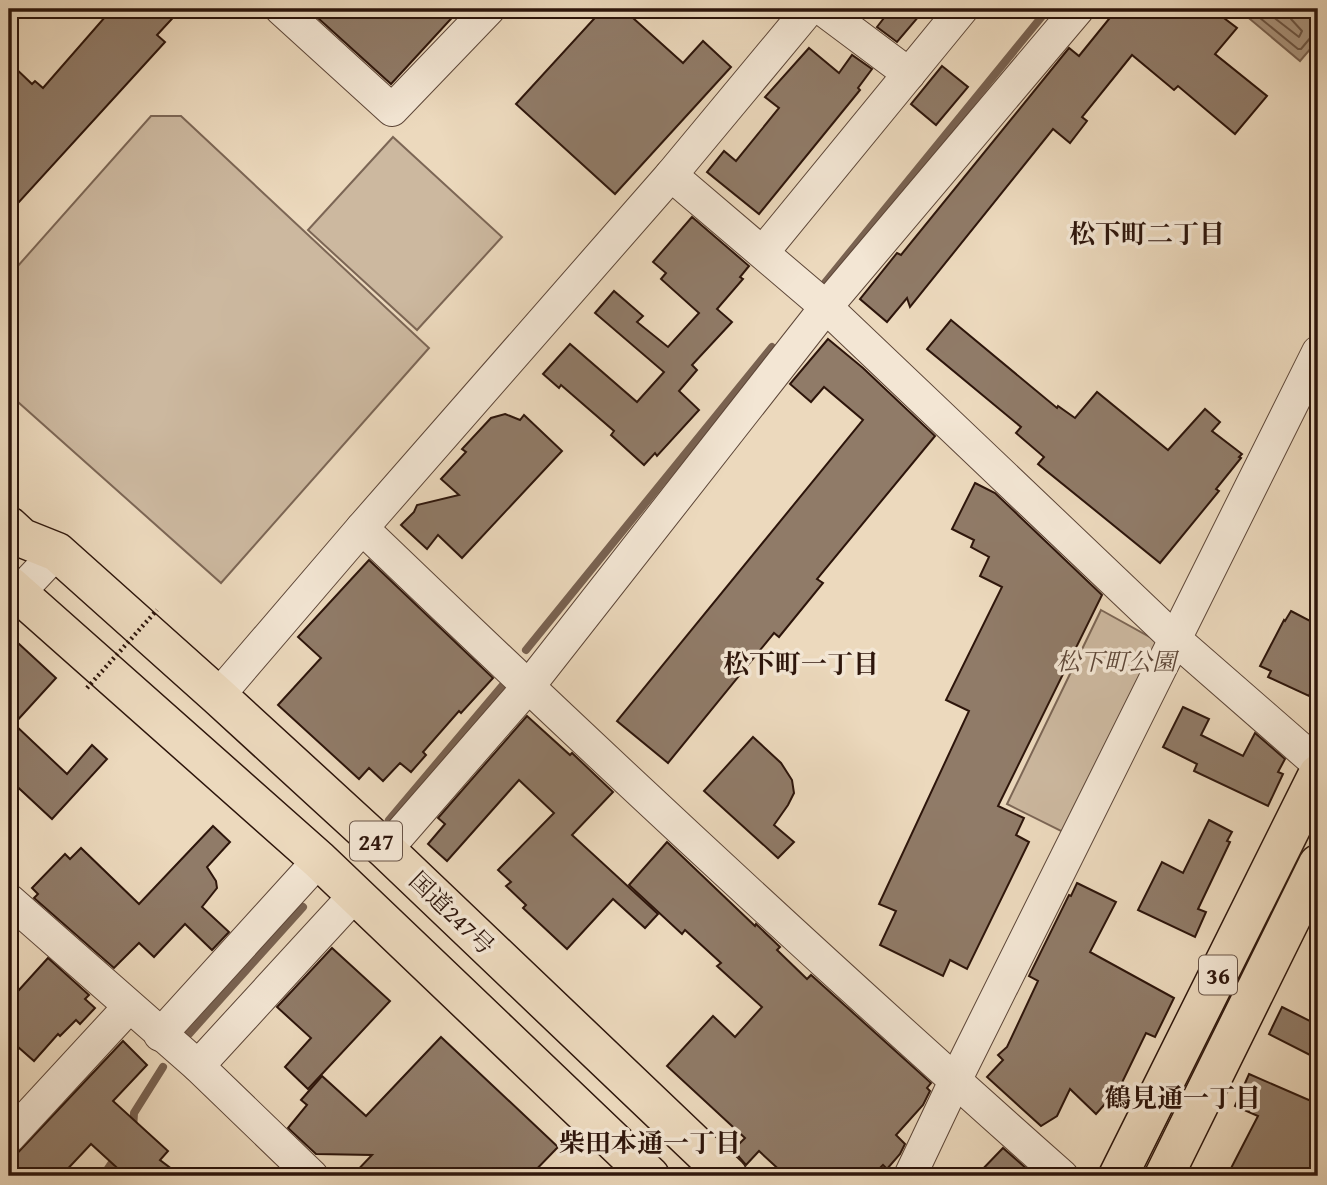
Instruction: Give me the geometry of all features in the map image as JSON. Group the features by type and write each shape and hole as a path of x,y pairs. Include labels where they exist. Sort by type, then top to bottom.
{"main road":[{"name":"国道247号","path":"9,526 22,538 57,552 218,696 386,850 728,1176"},
{"name":"247","path":"12,594 318,860 650,1176"},
{"name":"36","path":"1118,1176 1318,774"},
{"name":"36","path":"1164,1176 1318,864"}],"street":[{"path":"281,9 392,110 489,9"},
{"path":"218,696 671,175 809,9"},
{"path":"822,9 909,74"},
{"path":"763,252 962,9"},
{"path":"386,850 528,687 825,307 1078,9"},
{"path":"671,175 825,307 1177,640 1318,764"},
{"path":"910,1176 1318,352"},
{"path":"362,528 528,687 955,1081 1062,1176"},
{"path":"12,594 57,552"},
{"path":"160,1035 318,860"},
{"path":"198,1066 355,895"},
{"path":"9,900 198,1066 296,1171"},
{"path":"9,1138 129,1007"}],"path":[{"path":"87,688 157,610"}],"green space":[{"path":"151,116 181,116 429,348 221,583 9,394 9,276"},
{"path":"393,137 502,237 417,330 308,230"},
{"name":"松下町公園","path":"1101,610 1164,645 1067,834 1007,804"}],"water":[{"path":"1238,9 1301,9 1318,24 1318,40 1300,61"}],"building":[{"path":"112,9 181,9 157,35 165,42 9,213 9,62 32,84 35,81 43,88"},
{"path":"308,9 460,9 391,84"},
{"path":"603,9 623,9 683,63 703,41 731,67 615,194 516,104"},
{"path":"891,9 925,9 897,42 877,27"},
{"path":"1117,9 1212,9 1237,28 1215,54 1267,96 1235,134 1178,86 1174,90 1132,55 1082,117 1087,121 1070,143 1053,129 910,307 907,298 887,322 860,299 897,253 901,255 1069,48 1079,56"},
{"path":"809,48 839,73 852,55 872,69 858,88 860,90 759,214 707,172 724,151 736,161 779,108 765,97"},
{"path":"942,66 968,87 936,125 911,104"},
{"path":"692,217 749,266 740,277 743,279 717,309 732,322 692,365 697,370 679,391 699,410 657,456 655,453 644,465 611,435 614,431 561,385 559,388 543,374 570,344 637,402 664,372 595,313 614,291 643,316 637,322 668,347 699,313 661,279 666,273 653,262"},
{"path":"951,320 1057,408 1058,406 1075,418 1097,392 1168,450 1205,409 1220,422 1212,431 1242,454 1239,457 1241,458 1216,489 1219,491 1160,563 1038,464 1044,457 1016,433 1021,427 927,349"},
{"path":"828,339 935,436 817,579 823,583 779,637 774,633 668,763 617,721 863,420 824,387 811,402 790,384"},
{"path":"505,414 520,420 524,415 562,451 462,558 438,535 427,549 401,525 417,505 459,495 441,479 466,452 462,449 491,418"},
{"path":"975,483 995,493 1102,595 998,806 1024,818 1016,835 1029,842 967,969 950,960 943,976 880,945 896,911 879,904 969,711 946,700 1002,587 980,576 989,557 971,547 974,540 952,529"},
{"path":"369,560 493,678 423,752 426,755 411,772 400,763 383,781 369,768 359,779 278,705 321,658 298,637"},
{"path":"1291,611 1318,625 1318,692 1312,689 1309,696 1268,677 1271,671 1260,666"},
{"path":"18,643 56,678 14,724 67,774 92,745 107,759 52,819 9,779 9,653"},
{"path":"1183,707 1209,719 1201,735 1243,756 1255,733 1285,759 1278,772 1283,774 1268,806 1194,771 1197,764 1163,747"},
{"path":"527,716 613,792 572,835 658,914 645,928 613,899 567,949 523,908 526,905 506,886 511,882 498,870 554,813 519,780 447,861 428,844 445,824 438,818"},
{"path":"753,737 781,763 792,780 794,793 774,825 794,842 778,858 704,791"},
{"path":"1209,820 1232,832 1227,841 1230,842 1198,909 1206,912 1195,937 1138,910 1162,862 1183,873"},
{"path":"213,826 230,842 207,867 216,881 217,888 202,907 229,932 212,950 185,924 154,957 139,943 114,968 34,898 38,894 32,888 65,854 70,859 81,848 139,904"},
{"path":"667,842 780,947 777,950 807,979 811,975 931,1083 923,1105 896,1135 905,1144 887,1169 883,1165 872,1176 786,1176 759,1151 746,1165 733,1150 745,1138 667,1066 713,1016 735,1037 762,1007 717,966 721,963 685,930 682,934 629,885"},
{"path":"1077,883 1116,902 1090,952 1174,998 1155,1037 1146,1033 1115,1097 1113,1095 1096,1114 1070,1089 1057,1116 1041,1126 987,1077 1003,1060 998,1055 1007,1047 1038,981 1029,976"},
{"path":"332,948 390,1001 308,1089 285,1067 311,1038 277,1007"},
{"path":"48,958 89,995 85,999 95,1008 80,1024 76,1020 60,1036 58,1034 34,1061 9,1039 9,1001"},
{"path":"1282,1007 1318,1025 1318,1059 1269,1034"},
{"path":"441,1037 558,1147 530,1176 352,1176 372,1155 316,1154 288,1128 307,1105 301,1100 322,1076 366,1116"},
{"path":"123,1041 147,1065 113,1101 168,1151 160,1160 181,1176 126,1176 91,1144 61,1176 9,1176 9,1162"},
{"path":"1249,1074 1318,1104 1318,1176 1227,1176 1258,1116 1235,1106"},
{"path":"1003,1148 1035,1176 976,1176"}],"waterway":[{"path":"824,284 1048,9"},
{"path":"526,650 772,347"},
{"path":"389,820 508,679"},
{"path":"189,1034 303,907"},
{"path":"133,1129 134,1113 163,1067"},
{"path":"103,1176 117,1155"}],"district":[{"name":"松下町二丁目","path":"1147,233"},
{"name":"松下町一丁目","path":"801,663"},
{"name":"鶴見通一丁目","path":"1183,1097"},
{"name":"柴田本通一丁目","path":"650,1142"}]}
